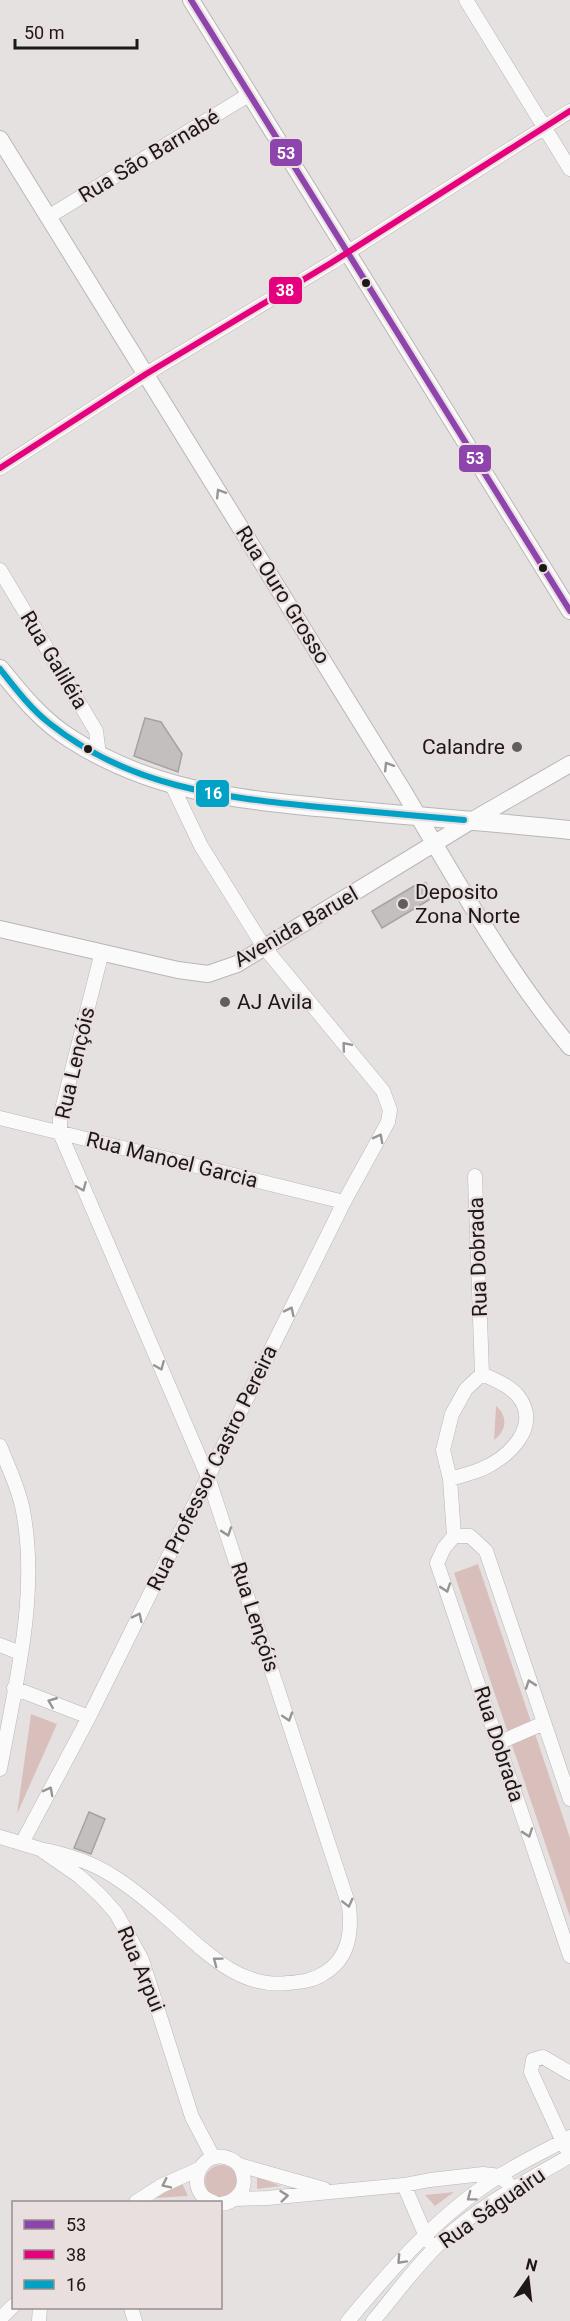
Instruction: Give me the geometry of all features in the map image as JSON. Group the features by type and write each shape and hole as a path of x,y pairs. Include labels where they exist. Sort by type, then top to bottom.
{"main road":[{"path":"0,669 25,700 47,722 71,739 142,775 172,785 245,800 570,830"}],"street":[{"path":"191,0 570,611"},
{"path":"466,0 570,169"},
{"name":"Rua São Barnabé","path":"48,217 250,94"},
{"path":"0,468 146,374 348,252 570,111"},
{"name":"Rua Ouro Grosso","path":"0,139 435,844 540,1011 570,1047"},
{"name":"Rua Galiléia","path":"0,570 96,731 99,754"},
{"name":"Avenida Baruel","path":"0,929 178,970 208,974 237,964 471,821 570,764"},
{"path":"172,785 201,846 264,947"},
{"name":"Rua Professor Castro Pereira","path":"22,1843 89,1717 344,1202 388,1122 390,1110 383,1091 264,947"},
{"name":"Rua Lençóis","path":"40,1849 80,1859 115,1877 165,1916 215,1960 246,1978 279,1984 311,1980 333,1967 347,1948 351,1922 349,1906 208,1477 60,1132 60,1117 102,952"},
{"name":"Rua Manoel Garcia","path":"0,1118 344,1202"},
{"name":"Rua Dobrada","path":"475,1176 482,1374"},
{"path":"450,1479 483,1469 495,1461 520,1439 527,1423 524,1404 517,1395 508,1387 482,1374 466,1389 452,1413 443,1450 450,1479 454,1536 470,1536 486,1551 570,1799"},
{"path":"0,1446 23,1508 29,1569 28,1602 0,1769"},
{"name":"Rua Dobrada","path":"454,1536 444,1548 437,1563 570,1956"},
{"path":"0,1645 20,1653"},
{"path":"14,1688 89,1717"},
{"path":"498,1743 544,1723"},
{"name":"Rua Arpui","path":"0,1837 40,1849 79,1876 116,1913 142,1960 192,2117 213,2157"},
{"name":"Rua Ságuairu","path":"373,2321 434,2248 513,2188 570,2156 566,2139 531,2072 531,2066 533,2060 543,2057 570,2073"},
{"name":"Rua Ságuairu","path":"348,2321 405,2255 442,2219 500,2176 566,2139"},
{"path":"138,2201 161,2186 199,2169 213,2157 232,2159 239,2165 332,2191"},
{"path":"235,2199 244,2183 239,2165"},
{"path":"199,2169 196,2178 197,2187 201,2195 210,2201"},
{"path":"219,2201 404,2185 462,2175 500,2176 513,2188"},
{"path":"404,2185 425,2236 434,2248"},
{"path":"0,2319 12,2308"}],"shaded area":[{"path":"496,1406 503,1414 504,1427 494,1440"},
{"path":"478,1564 570,1838 570,1917 454,1573"},
{"path":"31,1714 57,1724 17,1814"},
{"path":"221,2165 232,2170 237,2181 232,2192 221,2197 210,2192 205,2181 210,2170"},
{"path":"257,2177 281,2186 257,2189"},
{"path":"182,2183 188,2196 155,2198"},
{"path":"454,2192 435,2206 425,2195"}],"building":[{"path":"145,718 161,722 182,754 178,772 134,756"},
{"name":"Deposito Zona Norte","path":"419,883 426,883 434,897 382,928 372,911"},
{"path":"89,1812 105,1819 91,1854 74,1848"}],"transit line":[{"name":"53","path":"191,0 570,611"},
{"name":"38","path":"0,468 146,374 331,263 570,111"},
{"name":"16","path":"0,669 29,704 49,723 80,745 111,762 143,775 211,793 246,799 464,820"}],"place":[{"name":"Calandre","path":"517,747"},
{"name":"Deposito Zona Norte","path":"403,904"},
{"name":"AJ Avila","path":"225,1002"}]}
